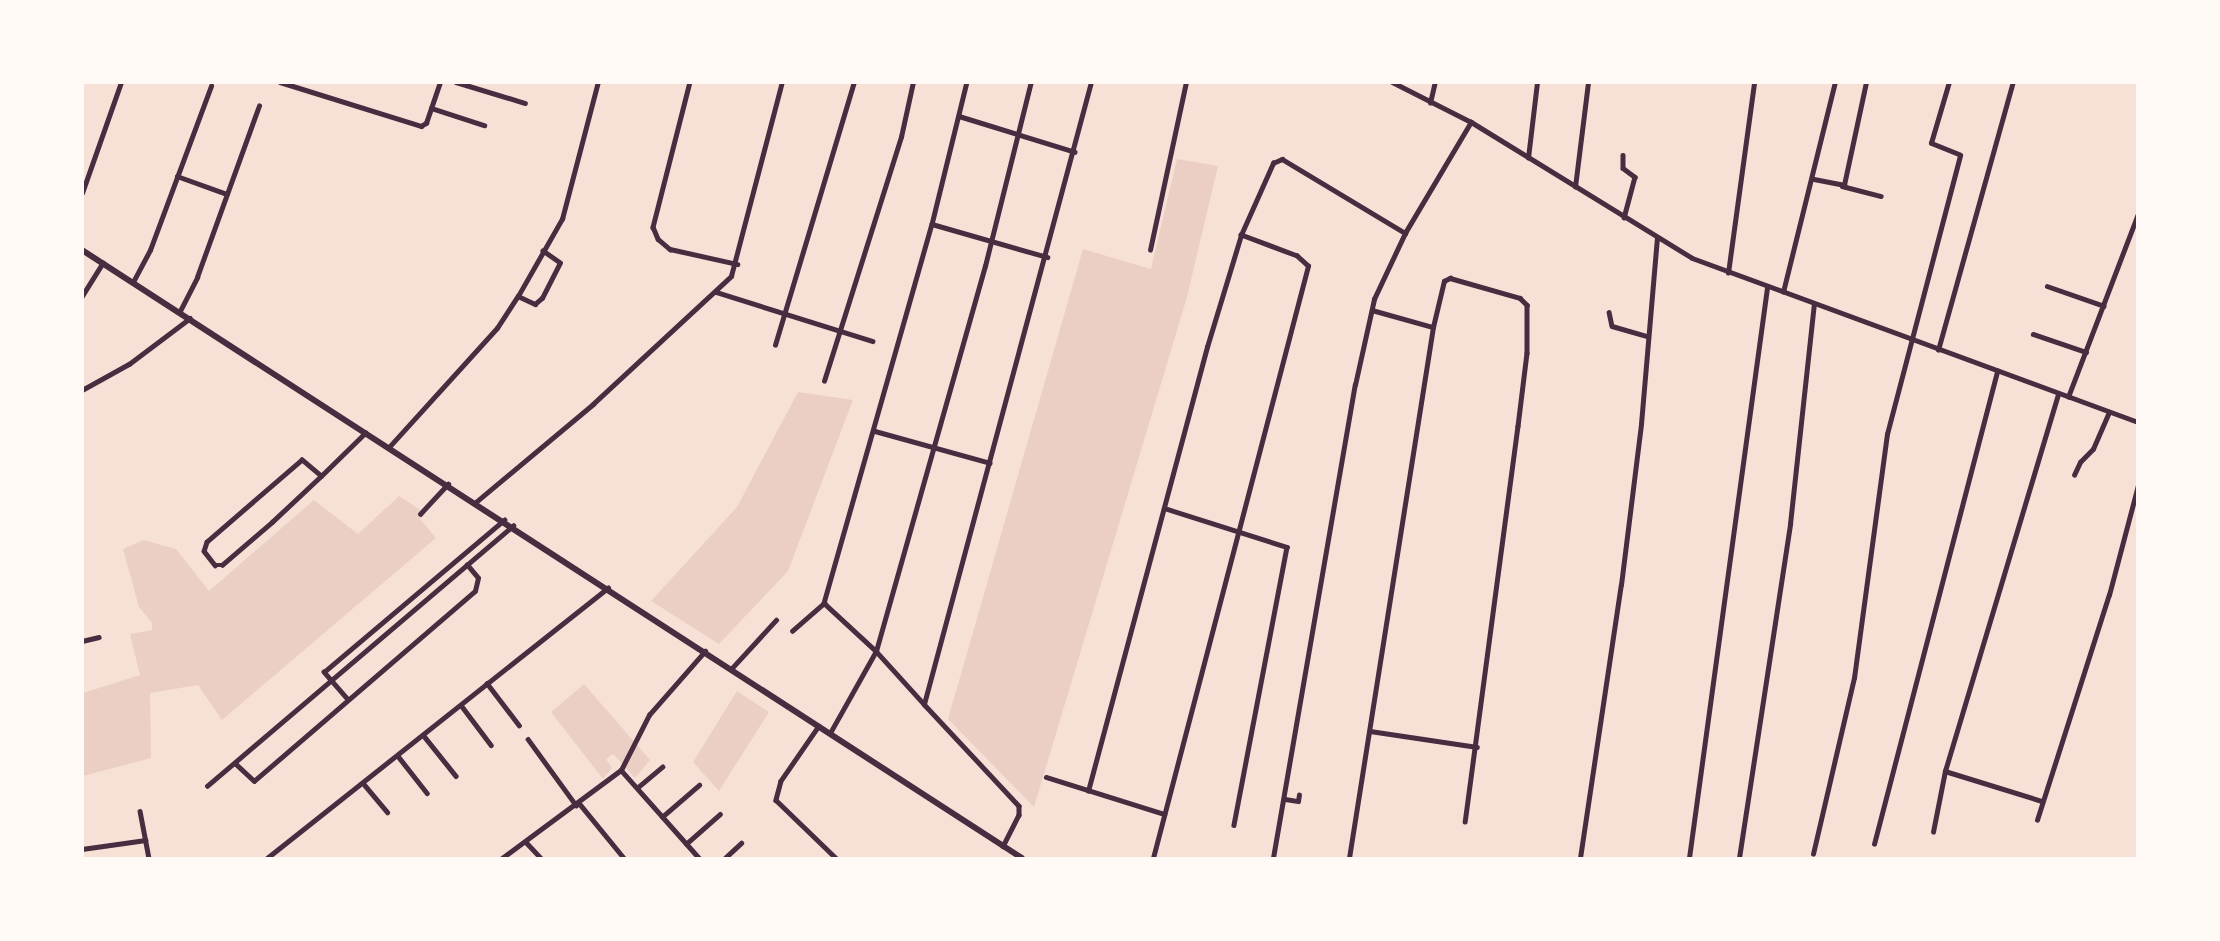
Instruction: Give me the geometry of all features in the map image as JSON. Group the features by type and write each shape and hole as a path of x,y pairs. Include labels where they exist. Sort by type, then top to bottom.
{"main road":[{"path":"82,250 367,431 1022,858"}],"street":[{"path":"82,193 121,82"},
{"path":"280,82 416,124 426,123 440,82"},
{"path":"456,82 525,103"},
{"path":"390,446 497,328 518,296 565,207 598,82"},
{"path":"690,82 653,227 658,239 670,249 737,264"},
{"path":"476,502 716,292 737,264 782,82"},
{"path":"775,345 854,82"},
{"path":"824,381 901,137 914,82"},
{"path":"792,630 824,603 875,431 932,224 967,82"},
{"path":"830,733 876,651 991,239 1030,82"},
{"path":"924,704 1047,257 1091,82"},
{"path":"1150,250 1186,82"},
{"path":"1392,82 1471,122 1657,239 1728,273 2138,422"},
{"path":"1430,103 1435,82"},
{"path":"1528,158 1538,82"},
{"path":"1575,188 1588,82"},
{"path":"1728,273 1754,82"},
{"path":"1782,293 1814,179 1835,82"},
{"path":"1842,186 1866,82"},
{"path":"1814,854 1854,678 1875,504 1910,340 1960,155 1931,143 1949,82"},
{"path":"1938,350 2013,82"},
{"path":"133,282 150,250 211,86"},
{"path":"180,311 259,106"},
{"path":"431,108 484,125"},
{"path":"959,116 1019,132 1075,152"},
{"path":"1273,858 1285,799 1354,385 1377,290 1405,232 1471,122"},
{"path":"1623,155 1623,168 1635,177 1624,218"},
{"path":"1088,791 1164,508 1241,235 1273,163 1282,159 1405,232"},
{"path":"177,176 227,194"},
{"path":"1814,179 1881,196"},
{"path":"2068,397 2138,214"},
{"path":"932,224 991,239 1047,257"},
{"path":"1153,858 1308,266 1298,256 1241,235"},
{"path":"1580,858 1621,585 1657,239"},
{"path":"518,296 535,304 542,298 560,263 543,251"},
{"path":"82,296 103,263"},
{"path":"1349,858 1433,327 1448,278 1520,298 1527,305 1527,353 1477,747 1465,821"},
{"path":"2047,286 2104,306"},
{"path":"1689,858 1767,288"},
{"path":"716,292 872,341"},
{"path":"1739,858 1790,524 1814,304"},
{"path":"1372,310 1433,327"},
{"path":"1609,312 1612,326 1648,336"},
{"path":"82,390 129,364 190,318"},
{"path":"2033,334 2086,352"},
{"path":"1874,844 1997,371"},
{"path":"1933,832 1943,781 2058,394"},
{"path":"2074,475 2080,462 2093,449 2109,412"},
{"path":"321,476 302,460 207,542 204,551 215,565 222,565 321,476 367,431"},
{"path":"875,431 934,445 990,463"},
{"path":"420,514 448,484"},
{"path":"2037,820 2109,595 2138,485"},
{"path":"1164,508 1287,547 1234,825"},
{"path":"348,700 324,672 504,520"},
{"path":"207,786 513,526"},
{"path":"235,763 254,781 475,591 478,578 464,553"},
{"path":"267,858 424,736 487,683 608,588"},
{"path":"824,603 876,651 1019,806 1019,815 1003,846"},
{"path":"732,668 776,620"},
{"path":"82,641 99,637"},
{"path":"502,858 621,770 649,715 705,651"},
{"path":"487,683 519,725"},
{"path":"461,705 491,745"},
{"path":"819,726 781,781 776,800 836,858"},
{"path":"1370,731 1477,747"},
{"path":"424,736 456,776"},
{"path":"528,739 578,804 624,858"},
{"path":"398,756 427,793"},
{"path":"637,788 662,767"},
{"path":"621,770 699,858"},
{"path":"1946,771 2042,801"},
{"path":"1046,777 1164,814"},
{"path":"363,783 387,812"},
{"path":"662,817 699,785"},
{"path":"1285,799 1298,801 1299,795"},
{"path":"140,811 148,858"},
{"path":"686,844 720,814"},
{"path":"82,849 145,840"},
{"path":"526,842 541,858"},
{"path":"724,858 741,843"}],"shaded area":[{"path":"1177,159 1218,166 1187,297 1034,807 948,719 1083,249 1151,269"},
{"path":"798,392 853,400 788,571 719,644 651,601 737,507"},
{"path":"399,496 425,513 420,519 436,538 222,720 198,685 150,693 151,758 83,776 83,693 140,675 130,634 152,630 152,623 139,607 123,549 143,540 176,549 209,591 314,500 358,534"},
{"path":"584,684 650,760 635,778 613,754 606,759 612,768 603,779 551,712"},
{"path":"737,691 769,712 719,791 693,762"}]}
